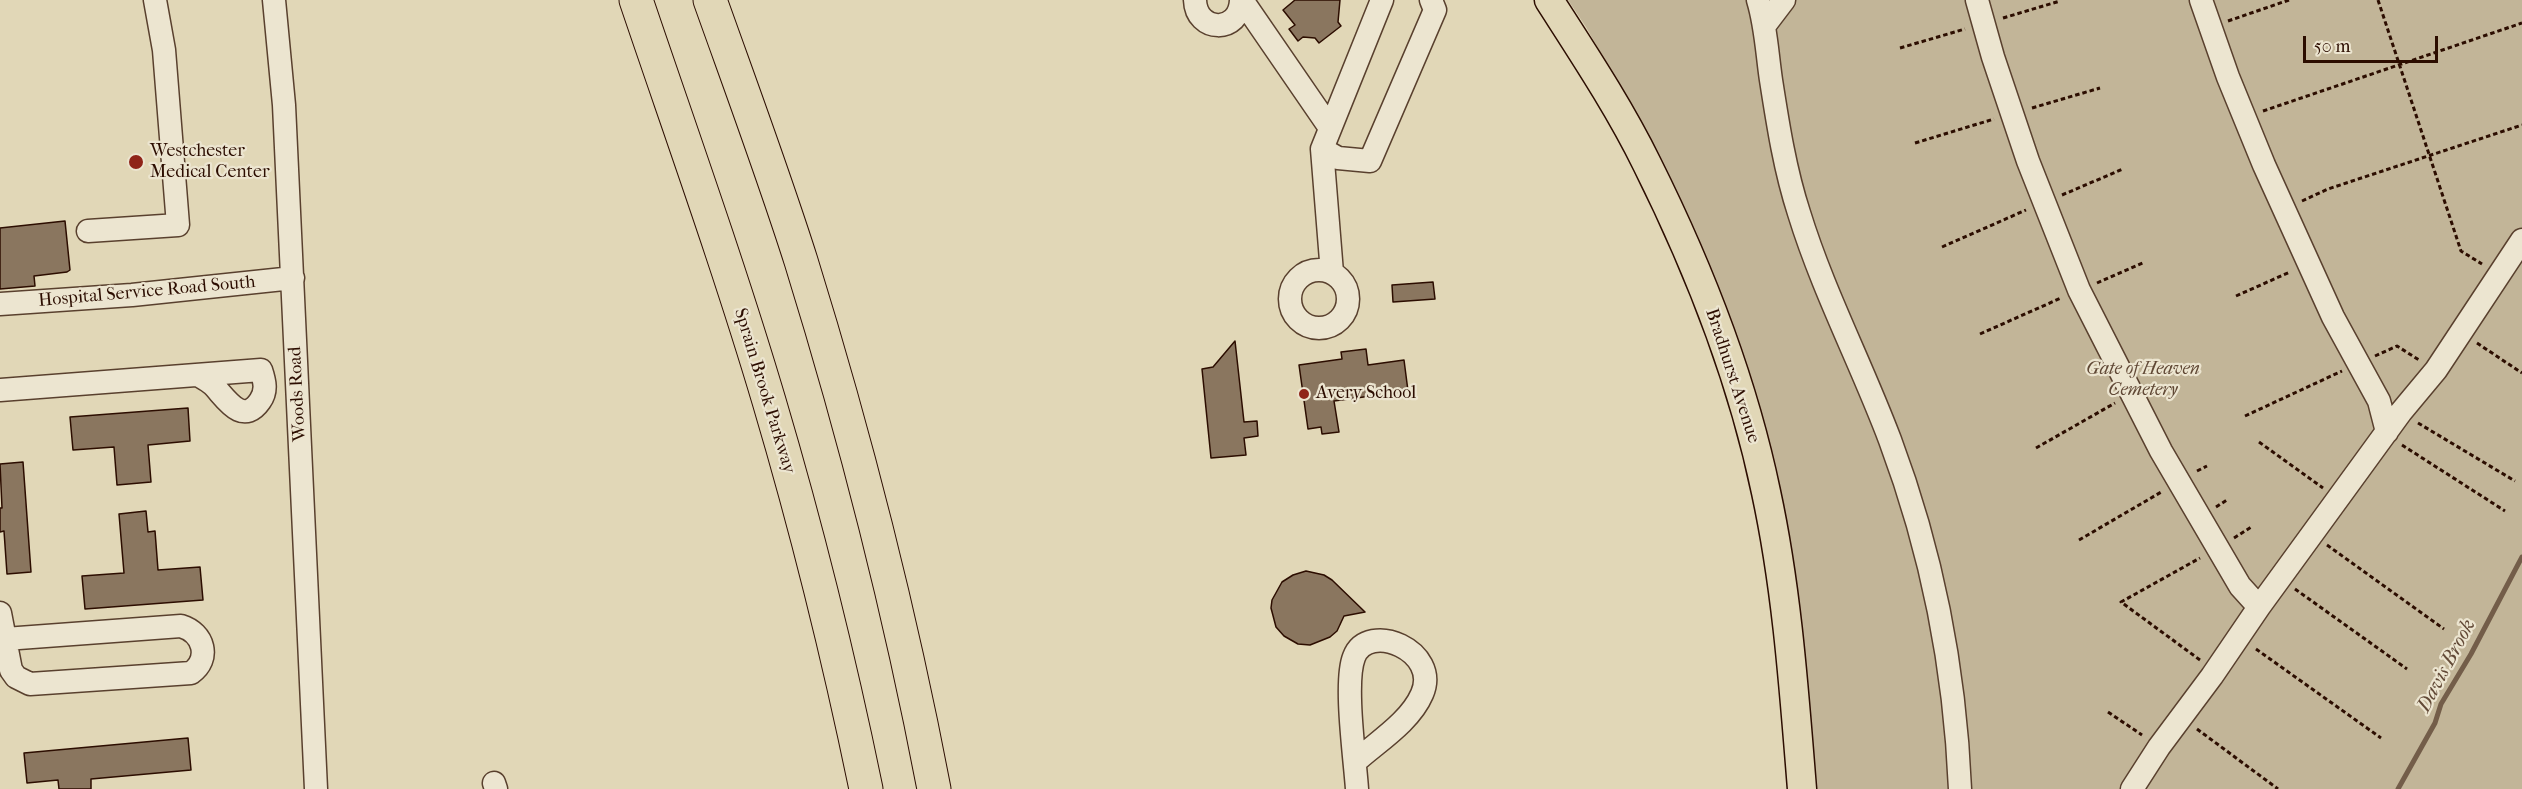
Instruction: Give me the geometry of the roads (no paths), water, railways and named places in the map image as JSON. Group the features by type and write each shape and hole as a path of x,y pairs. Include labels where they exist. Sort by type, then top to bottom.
{"highway":[{"name":"Sprain Brook Parkway","path":"636,0 749,338 787,462 825,605 866,789"},
{"path":"710,0 783,208 840,394 887,569 934,789"}],"main road":[{"name":"Bradhurst Avenue","path":"1549,0 1646,162 1687,250 1720,330 1749,420 1766,492 1782,581 1802,789"}],"street":[{"path":"88,231 178,225 164,50 155,0"},
{"name":"Woods Road","path":"273,0 284,105 316,789"},
{"path":"1195,0 1195,8 1204,21 1219,26 1233,20 1238,14 1241,0"},
{"path":"1241,0 1338,158 1370,160 1435,10 1431,0"},
{"path":"1332,273 1326,138 1382,0"},
{"path":"1758,0 1765,25 1778,122 1788,174 1799,213 1818,271 1890,440 1924,543 1937,597 1958,734 1960,789"},
{"path":"1765,25 1784,0"},
{"path":"1977,0 1993,57 2040,192 2079,290 2161,451 2240,586 2259,607"},
{"path":"2201,0 2244,117 2284,210 2308,264 2379,401 2387,432"},
{"path":"2132,789 2158,747 2215,672 2259,607 2340,499 2401,412 2436,370 2522,240"},
{"name":"Hospital Service Road South","path":"0,304 132,295 293,279"},
{"path":"0,390 198,375"},
{"path":"0,613 10,670 16,677 30,684 191,673 197,669 202,648 200,637 195,632 181,626 5,639"},
{"path":"1355,762 1411,713 1423,693 1425,673 1415,655 1400,643 1379,641 1363,645 1354,655 1350,674 1355,762 1357,789"}],"waterway":[{"name":"Davis Brook","path":"2398,789 2435,723 2441,704 2471,654 2522,557"}],"place":[{"name":"Westchester Medical Center","path":"136,162"},
{"name":"Avery School","path":"1304,394"}],"park label":[{"name":"Gate of Heaven Cemetery","path":"2143,380"}]}
